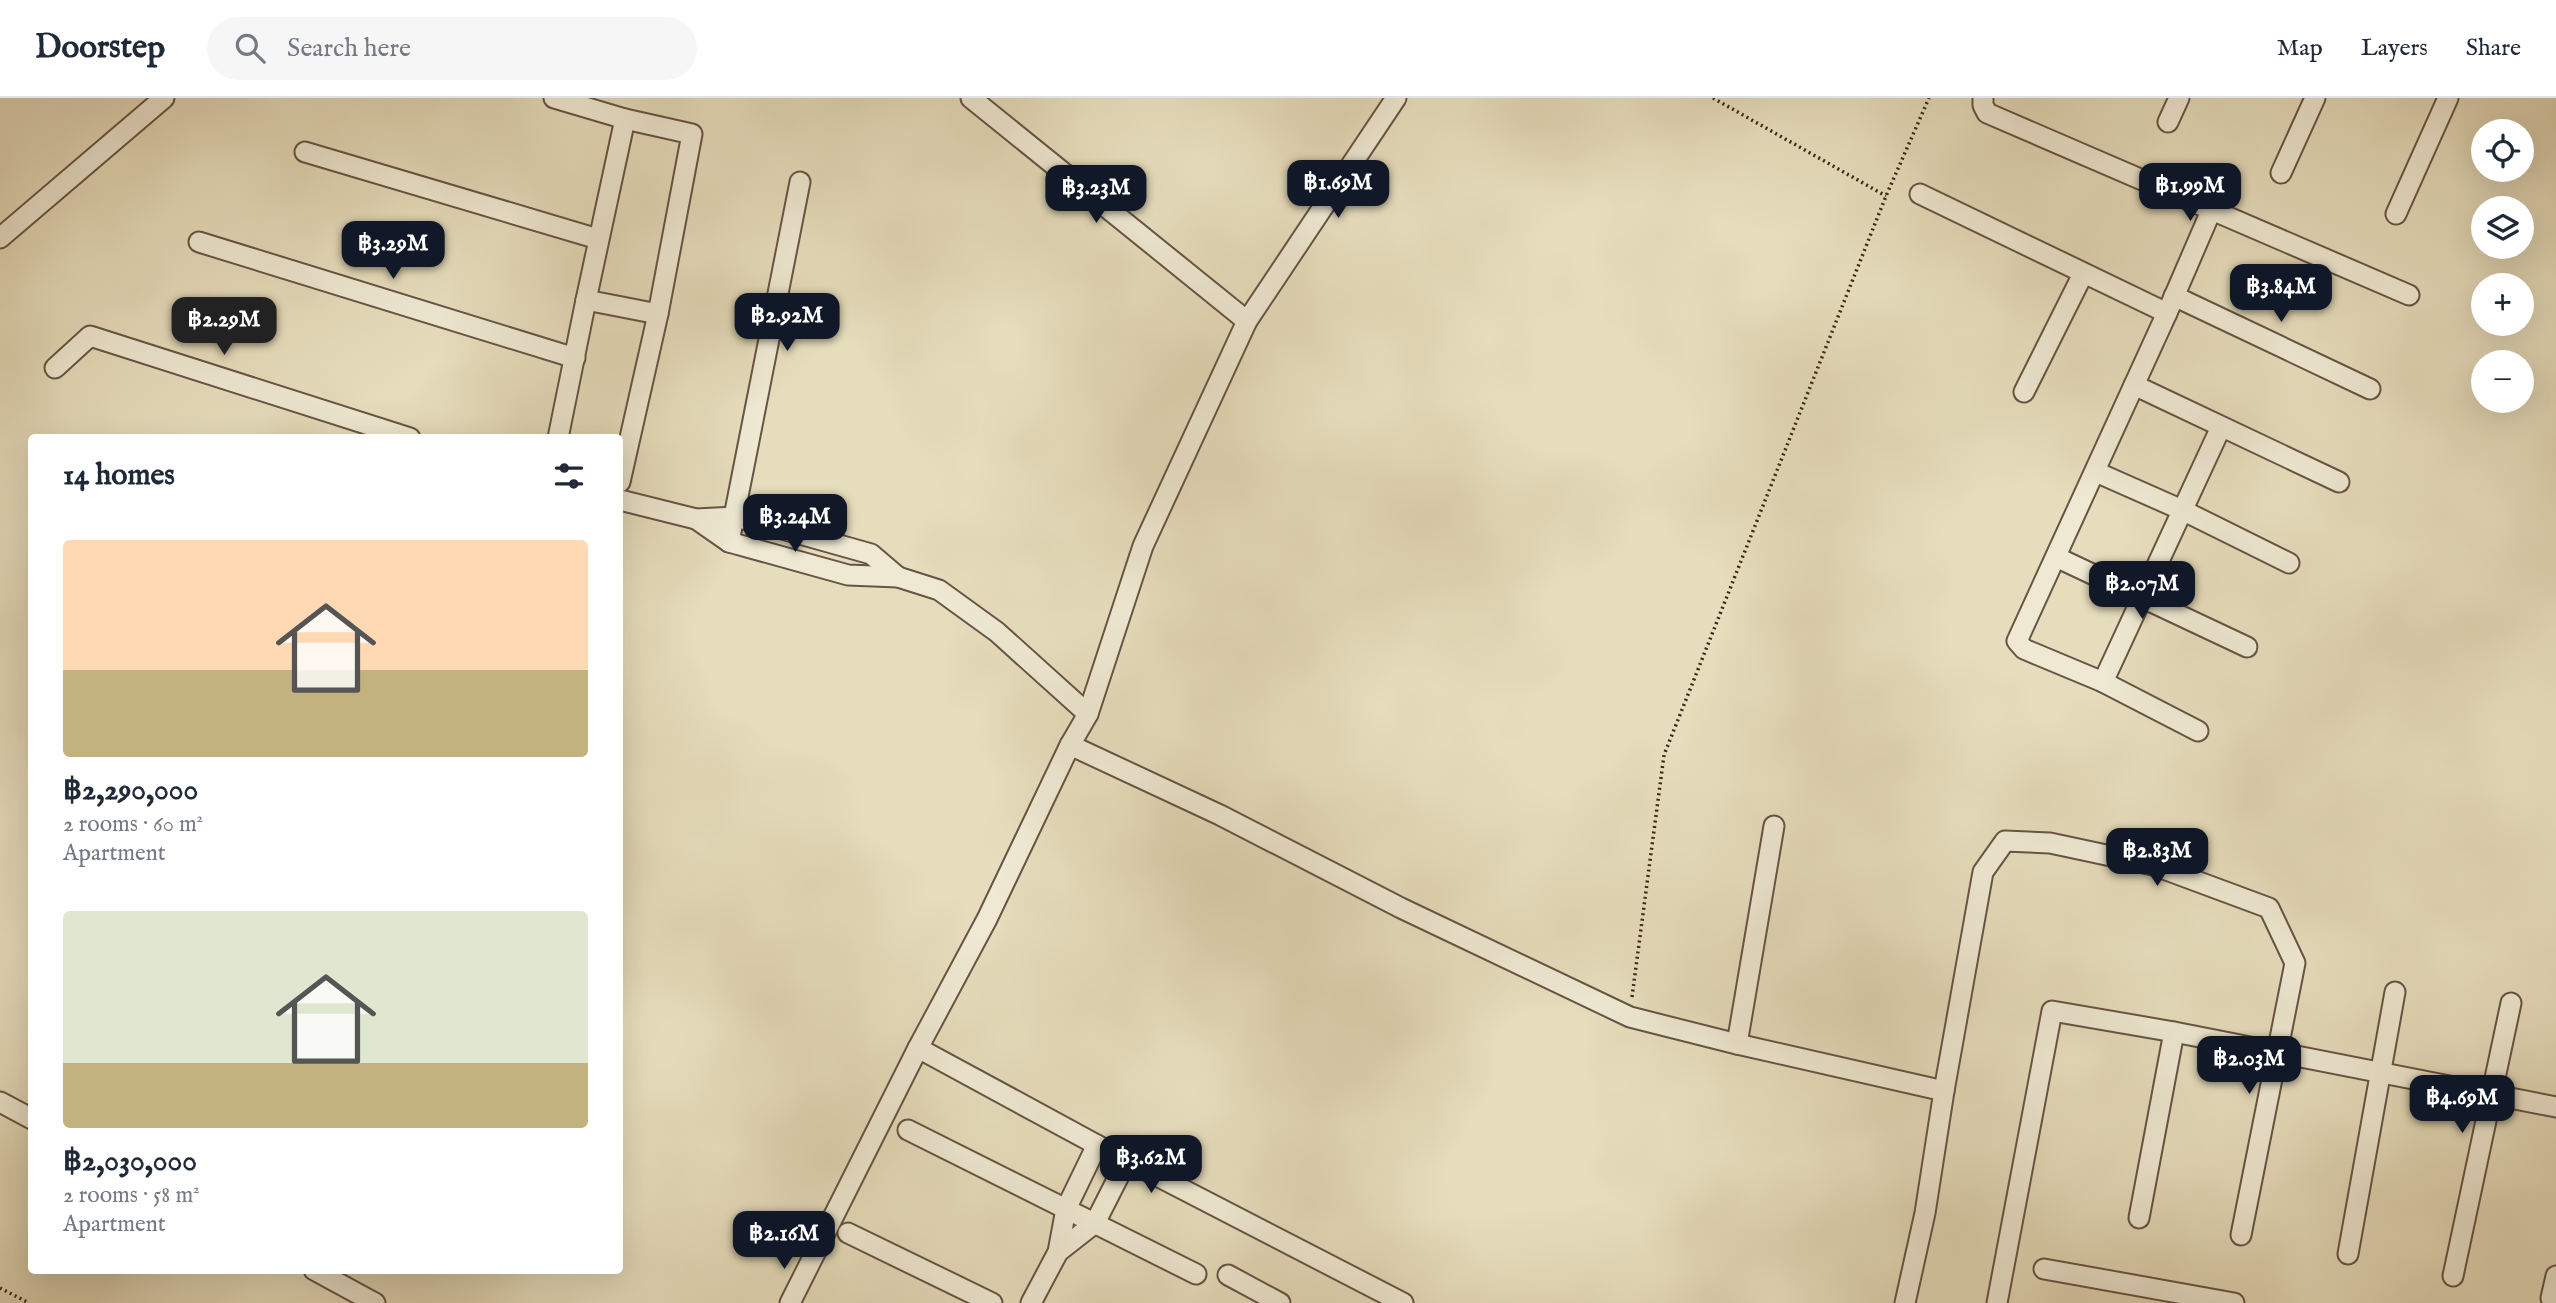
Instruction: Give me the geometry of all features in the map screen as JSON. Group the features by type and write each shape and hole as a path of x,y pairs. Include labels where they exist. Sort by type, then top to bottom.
{"street":[{"path":"0,238 164,98"},
{"path":"554,98 625,119 692,134 658,314 623,469"},
{"path":"971,98 1247,321"},
{"path":"790,1303 918,1048 987,919 1070,745 1088,714 1143,546 1247,321 1396,98"},
{"path":"1983,98 1987,113 2409,295"},
{"path":"2168,122 2179,98"},
{"path":"2281,173 2315,98"},
{"path":"2396,214 2448,98"},
{"path":"559,434 625,119"},
{"path":"305,152 598,239"},
{"path":"729,542 800,182"},
{"path":"1920,194 2082,274 2171,304 2370,389"},
{"path":"2198,731 2103,682 2024,649 2017,641 2211,211"},
{"path":"199,242 575,358"},
{"path":"2024,392 2082,274"},
{"path":"586,300 658,314"},
{"path":"55,368 90,336 397,434"},
{"path":"2134,385 2339,482"},
{"path":"2103,682 2221,427"},
{"path":"2096,471 2182,510 2289,564"},
{"path":"623,501 696,519 735,517 871,554 898,577"},
{"path":"696,519 729,542 848,575 898,577 939,590 998,632 1088,714"},
{"path":"2056,557 2247,647"},
{"path":"1070,745 1220,815 1401,908 1630,1017 1944,1091"},
{"path":"1737,1044 1774,826"},
{"path":"1905,1303 1925,1213 1983,872 2005,841 2050,843 2153,865 2269,908 2295,964 2241,1235"},
{"path":"2348,1254 2395,992"},
{"path":"2453,1276 2511,1003"},
{"path":"1997,1303 2052,1011 2174,1032 2556,1107"},
{"path":"2139,1218 2174,1032"},
{"path":"918,1048 1097,1145 1404,1303"},
{"path":"0,1102 28,1117"},
{"path":"908,1130 1196,1274"},
{"path":"1031,1303 1058,1252 1066,1209 1097,1145"},
{"path":"1058,1252 1095,1223 1127,1160"},
{"path":"848,1233 992,1303"},
{"path":"2044,1269 2234,1303"},
{"path":"321,1274 375,1303"},
{"path":"1228,1275 1280,1303"},
{"path":"2551,1298 2556,1276"}],"path":[{"path":"1713,98 1886,196"},
{"path":"1630,1017 1664,755 1886,196 1929,98"},
{"path":"0,1289 29,1303"}]}
